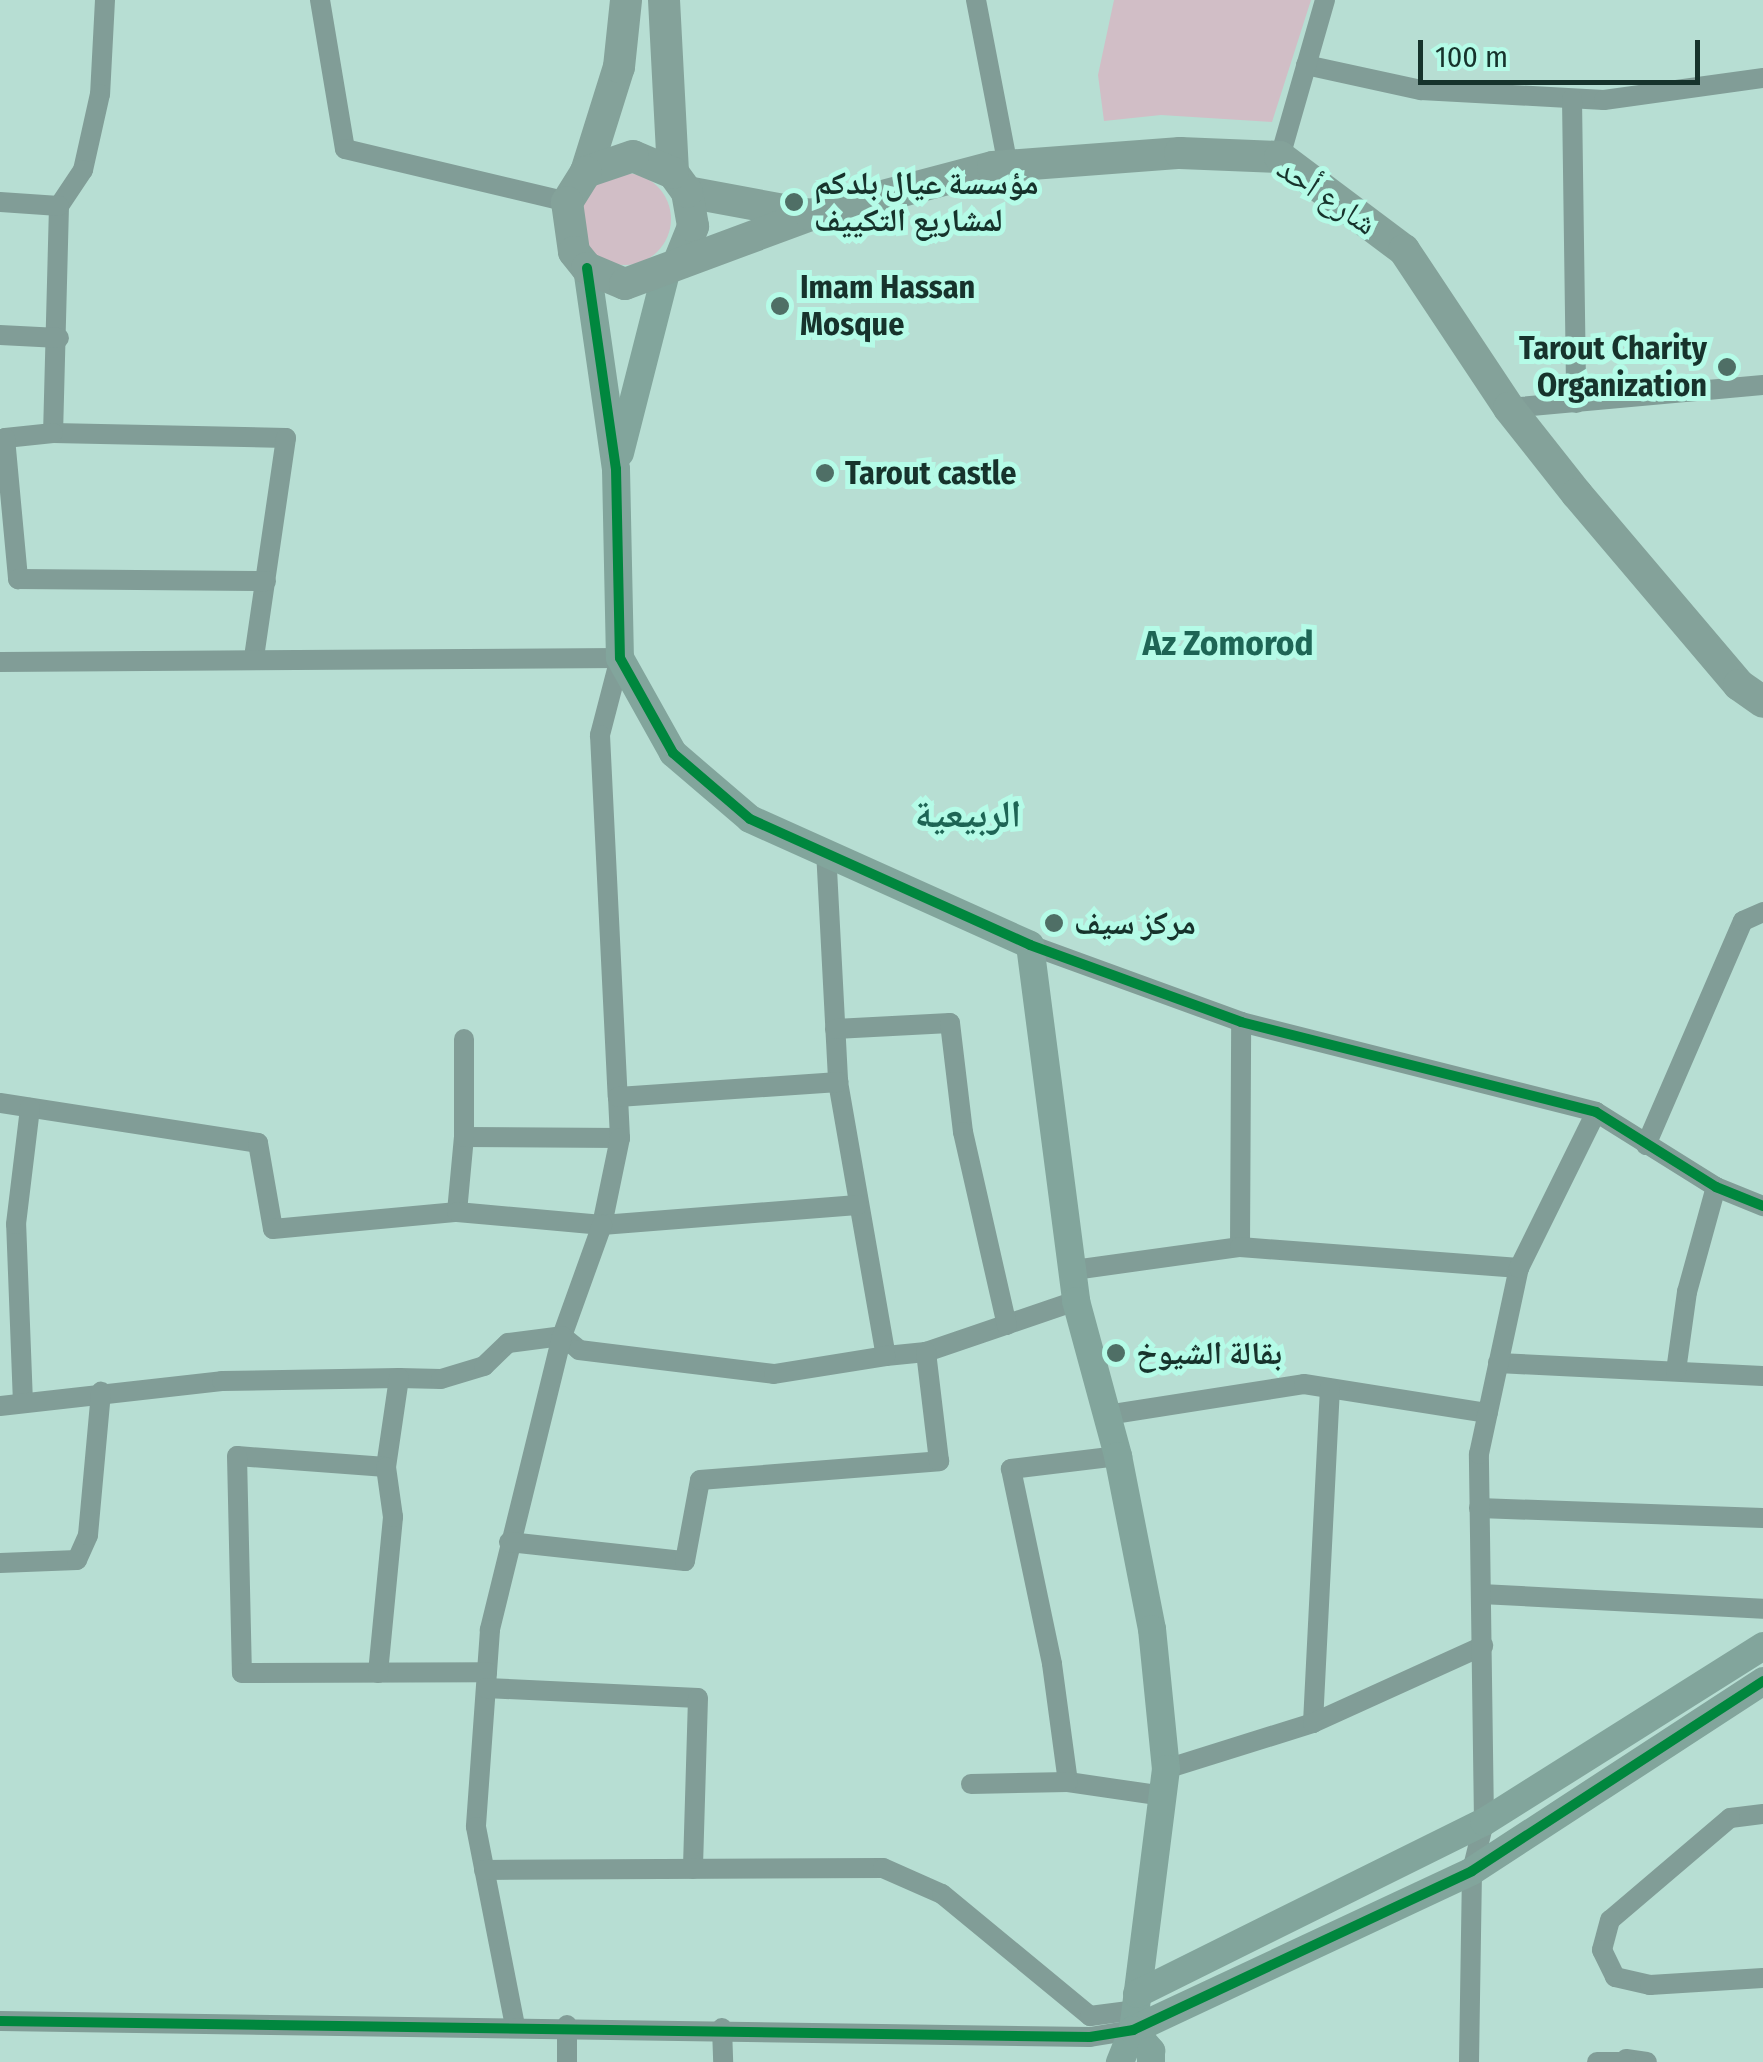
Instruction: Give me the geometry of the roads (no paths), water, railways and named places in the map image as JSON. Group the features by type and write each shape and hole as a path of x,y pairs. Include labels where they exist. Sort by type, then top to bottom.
{"main road":[{"path":"587,268 574,252 568,202 586,172 619,68 626,0"},
{"path":"664,0 680,182 693,226 673,266"},
{"name":"شارع أحد","path":"587,268 625,284 810,215 1008,166 1180,153 1280,157 1404,250 1509,408 1738,685 1763,702"},
{"path":"586,172 633,156 680,182 810,215"}],"street":[{"path":"53,433 60,338 59,206 83,170 100,94 105,0"},
{"path":"320,0 345,149 568,202"},
{"path":"976,0 1008,166"},
{"path":"1280,157 1325,0"},
{"path":"1306,65 1421,90 1604,100 1763,78"},
{"path":"1572,98 1576,403"},
{"path":"0,202 59,206"},
{"path":"616,469 673,266"},
{"path":"516,2024 476,1827 487,1680 509,1542 562,1336 602,1225 620,1138 600,736 620,658 616,469 587,268"},
{"path":"0,335 60,338"},
{"path":"1509,408 1763,385"},
{"path":"254,658 266,580 286,438 53,433 5,438 9,580 266,580"},
{"path":"0,662 620,658"},
{"path":"620,658 673,753 750,819 1030,944 1241,1022 1596,1112 1716,1187 1763,1206"},
{"path":"826,850 838,1082 886,1356"},
{"path":"1646,1146 1743,921 1763,912"},
{"path":"1030,944 1076,1302 1118,1456 1152,1630 1165,1783 1135,2011 1120,2062"},
{"path":"1240,1247 1241,1022"},
{"path":"835,1029 950,1023 963,1132 1006,1325"},
{"path":"458,1212 464,1137 464,1039"},
{"path":"618,1097 838,1082"},
{"path":"0,1103 258,1143 273,1229 458,1212 602,1225 857,1205"},
{"path":"23,1403 16,1224 30,1108"},
{"path":"1470,2062 1472,1871 1484,1822 1479,1454 1518,1268 1596,1112"},
{"path":"464,1137 620,1138"},
{"path":"1676,1372 1687,1292 1716,1187"},
{"path":"1074,1270 1240,1247 1518,1268"},
{"path":"0,1406 101,1392 222,1382 441,1379 484,1366 508,1342 562,1336 579,1350 774,1374 926,1352 1076,1302"},
{"path":"509,1542 685,1561 700,1480 939,1461 926,1352"},
{"path":"1498,1363 1763,1376"},
{"path":"378,1672 393,1517 386,1467 399,1378"},
{"path":"1107,1415 1304,1384 1488,1413"},
{"path":"1313,1722 1330,1388"},
{"path":"0,1563 76,1560 88,1535 101,1392"},
{"path":"386,1467 238,1456 242,1673 378,1672 698,1698 693,1869"},
{"path":"1068,1782 1052,1664 1011,1469 1118,1456"},
{"path":"1480,1508 1763,1518"},
{"path":"1480,1594 1763,1609"},
{"path":"971,1784 1165,1783 1482,1646"},
{"path":"0,2021 516,2024 1090,2037 1484,1822 1763,1646"},
{"path":"484,1870 884,1868 942,1894 1090,2016 1135,2011 1472,1871 1763,1680"},
{"path":"1763,1814 1730,1818 1610,1920 1602,1950 1615,1977 1650,1985 1763,1978"},
{"path":"1135,2011 1151,2062"},
{"path":"567,2025 567,2062"},
{"path":"722,2028 723,2062"},
{"path":"1597,2062 1633,2061"}],"place":[{"name":"مؤسسة عيال بلدكم لمشاريع التكييف","path":"794,202"},
{"name":"Imam Hassan Mosque","path":"780,306"},
{"name":"Tarout Charity Organization","path":"1727,367"},
{"name":"Tarout castle","path":"825,473"},
{"name":"مركز سيف","path":"1054,923"},
{"name":"بقالة الشيوخ","path":"1116,1353"}],"district":[{"name":"Az Zomorod","path":"1228,643"},
{"name":"الربيعية","path":"968,815"}]}
